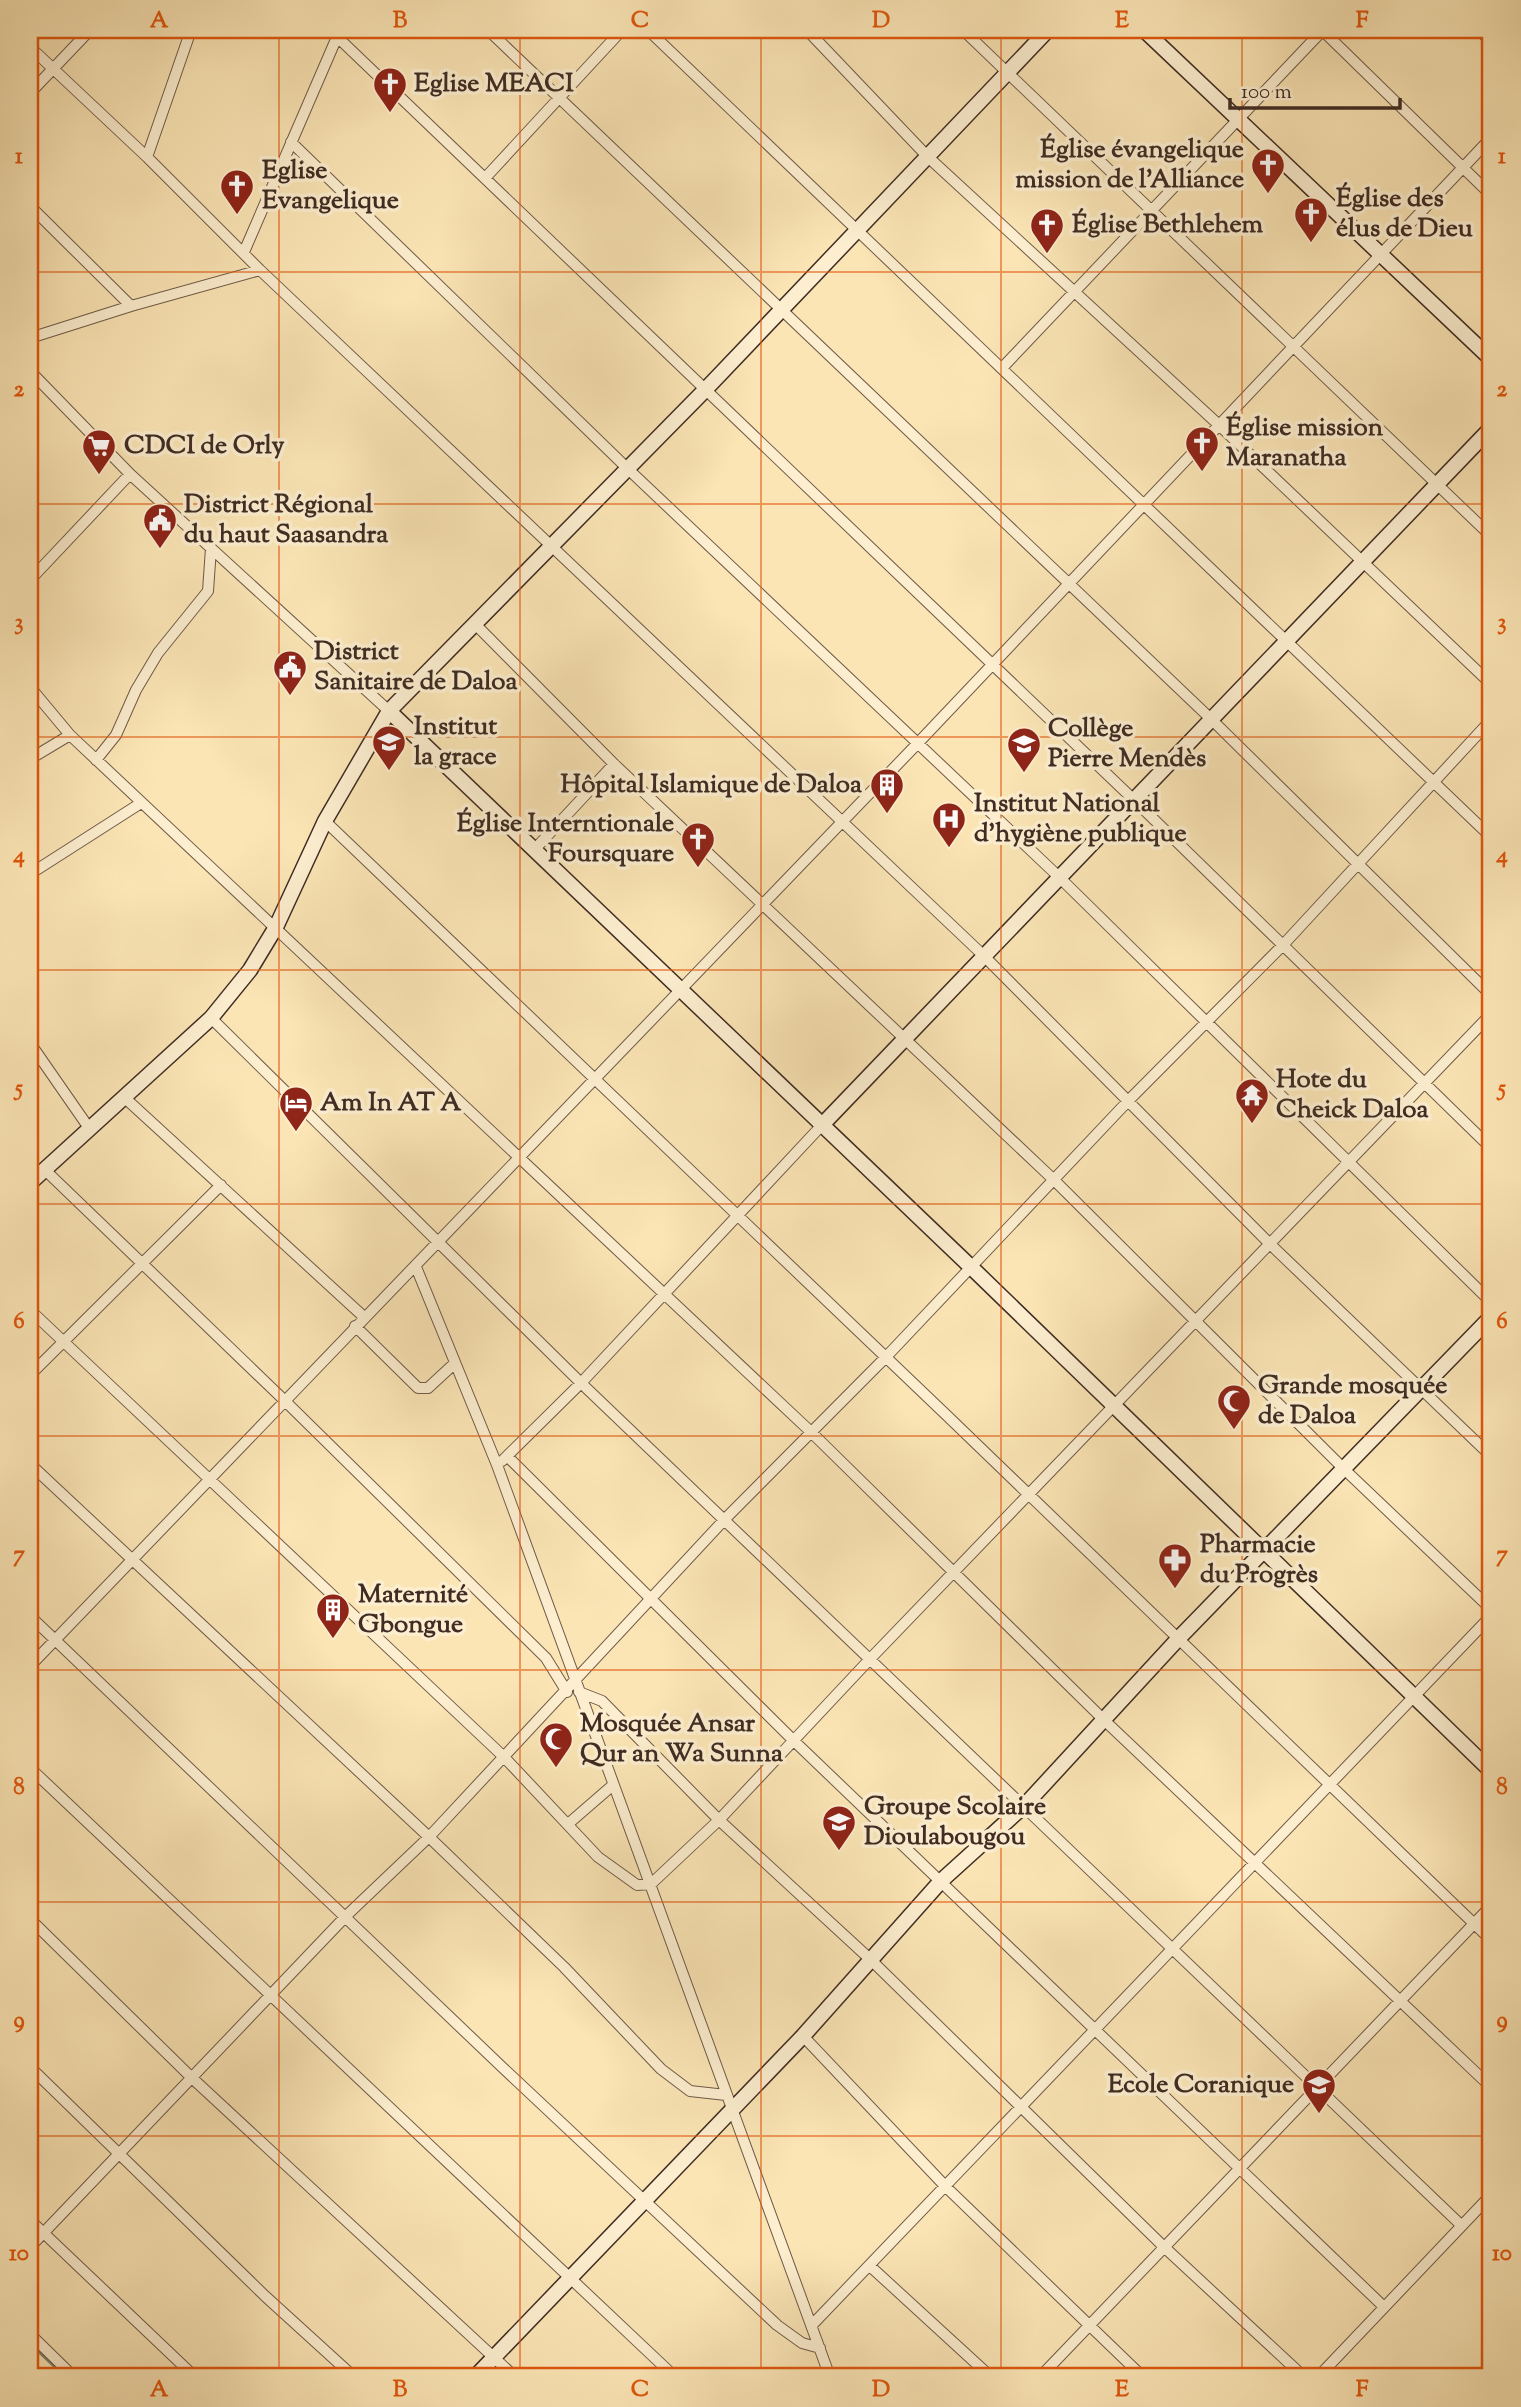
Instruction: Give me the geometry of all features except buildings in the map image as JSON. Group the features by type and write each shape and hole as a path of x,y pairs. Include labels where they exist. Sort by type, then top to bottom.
{"street":[{"path":"30,93 90,30"},
{"path":"147,157 191,30"},
{"path":"488,30 1211,719 1491,995"},
{"path":"486,177 622,30"},
{"path":"648,30 856,231 1147,504 1491,837"},
{"path":"807,30 928,157 1219,425 1491,684"},
{"path":"963,30 1153,209 1491,536"},
{"path":"30,1183 212,1018 250,970 276,927 325,821 389,711 705,390 1048,30"},
{"path":"1144,30 1491,359"},
{"path":"1003,367 1323,30 1491,195"},
{"path":"1479,30 1491,42"},
{"path":"244,252 334,33 991,666 1134,800 1491,1148"},
{"path":"30,47 147,157 260,271 984,956 1270,1244 1491,1456"},
{"path":"30,1666 1147,504 1491,138"},
{"path":"291,142 628,469 1058,876 1491,1303"},
{"path":"30,206 131,306"},
{"path":"30,338 131,306 260,271"},
{"path":"30,371 130,474 389,711 680,988 1491,1771"},
{"path":"497,1465 581,1383 738,1212 1058,876 1491,428"},
{"path":"30,580 130,474"},
{"path":"96,760 116,735 136,690 158,653 208,591 211,548"},
{"path":"476,625 614,764 1055,1181 1344,1469 1491,1609"},
{"path":"30,687 70,735 96,760 811,1432 1104,1720 1491,2087"},
{"path":"30,2247 122,2154 346,1916 429,1837 567,1692 577,1688 650,1601 725,1519 885,1358 1129,1100 1283,945 1491,720"},
{"path":"30,759 70,735"},
{"path":"534,850 614,764"},
{"path":"30,874 141,803"},
{"path":"325,821 738,1212 885,1358 1332,1783 1491,1940"},
{"path":"30,1310 207,1480 504,1757 598,1857 637,1885 651,1884 719,1820 870,1658 1196,1323 1491,1014"},
{"path":"212,1018 581,1383 1461,2225"},
{"path":"30,1043 89,1128"},
{"path":"125,1098 364,1317"},
{"path":"44,1170 284,1400 546,1658 567,1692"},
{"path":"30,1375 221,1185"},
{"path":"416,1267 497,1465 830,2377"},
{"path":"475,2377 803,2036 941,1881 1024,1805 1178,1639 1491,1317"},
{"path":"355,1326 418,1388 428,1388 455,1363"},
{"path":"507,1456 650,1601 793,1740 1383,2306"},
{"path":"30,1464 429,1837 564,1967 661,2069 690,2091 726,2095"},
{"path":"30,1616 644,2201 790,2336 820,2347"},
{"path":"812,2325 871,2267 1491,1616"},
{"path":"577,1688 602,1701 719,1820 871,1960 1163,2246 1304,2377"},
{"path":"30,1768 572,2276 675,2377"},
{"path":"568,1824 612,1786"},
{"path":"1040,2377 1491,1906"},
{"path":"30,1919 192,2078 515,2377"},
{"path":"803,2036 946,2187 1143,2377"},
{"path":"30,2067 265,2296 354,2377"},
{"path":"1318,2377 1491,2195"},
{"path":"30,2220 195,2377"},
{"path":"871,2267 991,2377"},
{"path":"30,2334 74,2377"}],"waterway":[{"path":"30,2343 66,2377"}],"place":[{"name":"Eglise MEACI","path":"390,114"},
{"name":"Église évangelique mission de l'Alliance","path":"1268,195"},
{"name":"Eglise Evangelique","path":"237,216"},
{"name":"Église des élus de Dieu","path":"1311,244"},
{"name":"Église Bethlehem","path":"1047,255"},
{"name":"Église mission Maranatha","path":"1202,473"},
{"name":"CDCI de Orly","path":"99,476"},
{"name":"District Régional du haut Saasandra","path":"160,550"},
{"name":"District Sanitaire de Daloa","path":"290,697"},
{"name":"Institut la grace","path":"389,772"},
{"name":"Collège Pierre Mendès","path":"1024,774"},
{"name":"Hôpital Islamique de Daloa","path":"887,815"},
{"name":"Institut National d'hygiène publique","path":"949,849"},
{"name":"Église Interntionale Foursquare","path":"698,869"},
{"name":"Hote du Cheick Daloa","path":"1252,1125"},
{"name":"Am In AT A","path":"296,1133"},
{"name":"Grande mosquée de Daloa","path":"1234,1431"},
{"name":"Pharmacie du Progrès","path":"1175,1590"},
{"name":"Maternité Gbongue","path":"333,1640"},
{"name":"Mosquée Ansar Qur an Wa Sunna","path":"556,1769"},
{"name":"Groupe Scolaire Dioulabougou","path":"839,1852"},
{"name":"Ecole Coranique","path":"1319,2115"}]}
